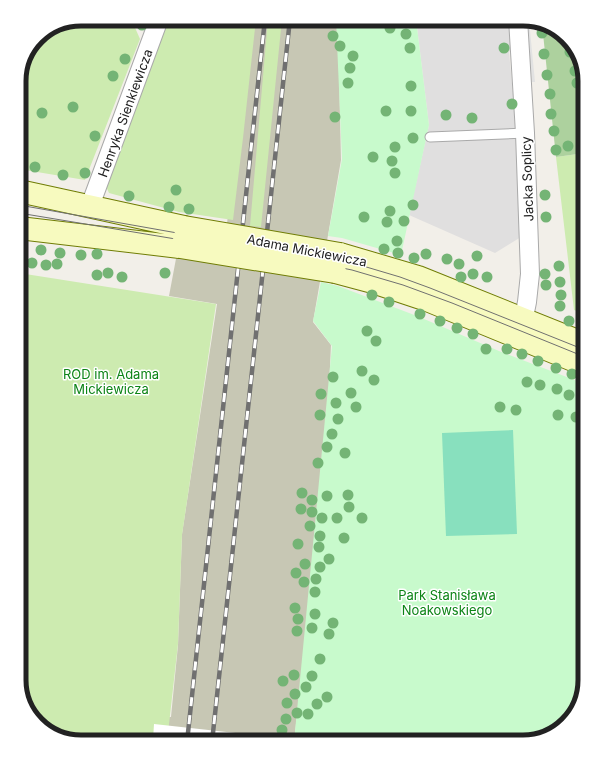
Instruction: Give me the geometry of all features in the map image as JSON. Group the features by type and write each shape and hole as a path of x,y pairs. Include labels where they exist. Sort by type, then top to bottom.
{"street":[{"name":"Henryka Sienkiewicza","path":"90,206 156,26"},
{"name":"Jacka Soplicy","path":"518,26 525,133 530,274 529,294 518,328"},
{"name":"Adama Mickiewicza","path":"26,192 139,218 182,237"},
{"name":"Adama Mickiewicza","path":"26,228 182,237 338,263 376,283 518,328 578,342"},
{"name":"Adama Mickiewicza","path":"518,328 578,361"}],"lane":[{"path":"430,137 525,133"}],"shaded area":[{"path":"247,26 338,26 341,160 313,322 331,345 328,409 322,486 295,735 97,735 82,720 171,717 178,645 182,534 217,304 169,296 184,216 227,224"},
{"path":"417,26 509,26 511,49 509,52 515,115 521,237 495,253 409,215 429,125"},
{"path":"527,26 530,26 535,82 532,82"}],"green space":[{"path":"74,26 134,26 140,39 85,180 26,170 26,78 28,67 37,48 54,33 63,29"},
{"path":"164,26 255,26 233,220 179,212 109,193 105,184"},
{"path":"267,26 281,26 261,227 250,226"},
{"path":"336,26 417,26 429,125 401,255 342,238 328,236 342,159"},
{"path":"543,30 559,40 569,51 578,74 578,154 556,157"},
{"path":"578,154 578,311 574,310 556,157"},
{"name":"ROD im. Adama Mickiewicza","path":"26,274 216,304 182,535 178,644 168,735 74,735 60,731 45,721 35,710 29,698 26,687"},
{"name":"Park Stanisława Noakowskiego","path":"321,282 338,286 417,316 499,351 578,381 578,687 571,707 553,726 544,731 530,735 295,735 332,346 313,321"},
{"path":"513,430 517,534 446,536 442,433"}],"pier":[{"path":"154,724 254,735 153,735"}],"tram line":[{"path":"26,206 311,255 363,266 430,288 578,347"},
{"path":"26,214 308,261 352,270 403,285 452,303 578,354"}],"railway":[{"path":"188,735 264,26"},
{"path":"213,735 289,26"}]}
